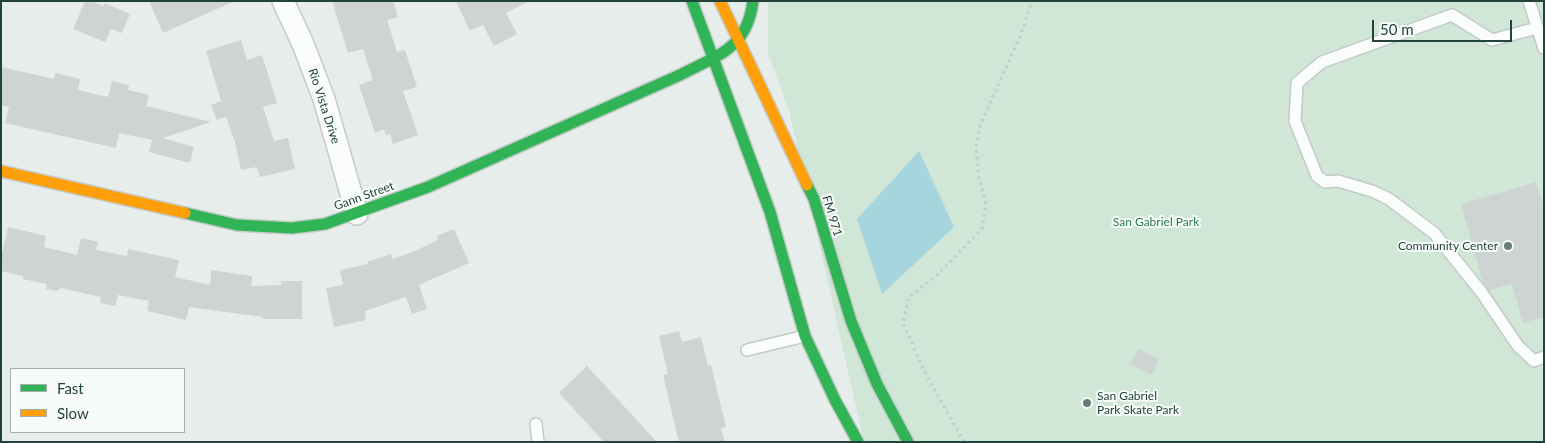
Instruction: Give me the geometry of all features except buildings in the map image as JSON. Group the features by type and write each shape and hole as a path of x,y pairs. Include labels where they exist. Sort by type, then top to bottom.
{"main road":[{"path":"692,1 770,212 805,336 835,400 858,442"},
{"name":"FM 971","path":"720,1 814,200 851,321 877,384 908,442"},
{"path":"739,40 752,13 753,1"},
{"name":"Gann Street","path":"1,171 237,225 292,228 325,224 428,187 680,75 714,57 739,40"}],"street":[{"name":"Rio Vista Drive","path":"283,1 303,44 324,100 357,214"}],"lane":[{"path":"1529,1 1544,48"},
{"path":"1537,28 1492,40 1452,16 1322,62 1297,83 1295,121 1317,176 1325,182 1338,181 1372,191 1389,199 1434,233 1482,293 1518,346 1534,361 1544,356"},
{"path":"747,350 805,336"},
{"path":"536,424 538,442"}],"path":[{"path":"964,442 924,371 903,323 909,297 936,276 982,229 986,204 978,178 976,147 981,123 1021,34 1032,1"}],"green space":[{"name":"San Gabriel Park","path":"768,1 1544,1 1544,442 864,442 789,111 768,53"}],"water":[{"path":"919,151 954,227 882,294 857,219"}],"traffic: fast":[{"path":"692,1 770,212 805,336 835,400 858,442"},
{"path":"185,213 237,225 292,228 325,224 428,187 680,75 718,55 728,49 744,30 750,17 753,1"},
{"path":"807,185 814,199 851,321 877,384 908,442"}],"traffic: slow":[{"path":"720,1 807,185"},
{"path":"1,171 185,213"}],"place":[{"name":"Community Center","path":"1508,246"},
{"name":"San Gabriel Park Skate Park","path":"1087,403"}]}
